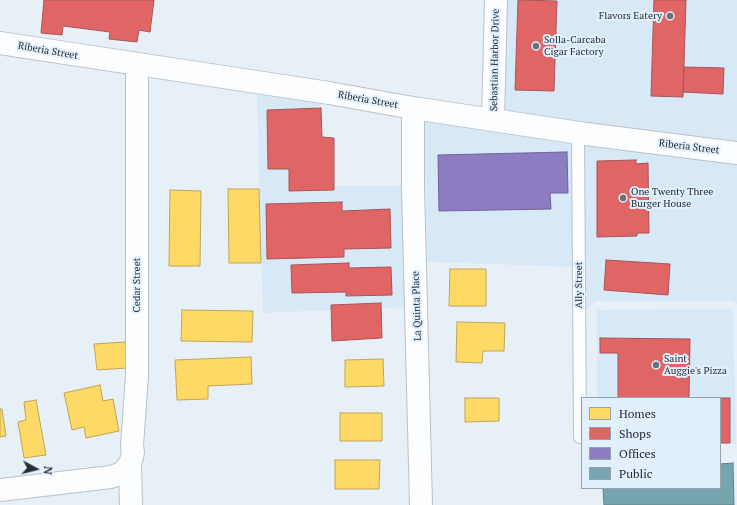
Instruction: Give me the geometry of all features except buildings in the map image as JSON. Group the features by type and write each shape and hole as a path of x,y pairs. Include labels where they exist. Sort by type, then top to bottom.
{"street":[{"name":"Sebastian Harbor Drive","path":"493,120 496,0"},
{"name":"Riberia Street","path":"0,43 329,93 413,108 578,133 737,154"},
{"name":"Cedar Street","path":"131,505 130,464 133,453 132,446 137,376 137,65"},
{"name":"La Quinta Place","path":"413,108 413,188 421,505"},
{"path":"0,490 111,477 122,473 130,464"}],"lane":[{"name":"Ally Street","path":"578,133 580,437"}],"shaded area":[{"path":"507,0 737,0 737,143 579,123 505,111"},
{"path":"257,93 324,103 311,111 324,177 335,186 398,186 402,182 405,307 263,313"},
{"path":"424,120 577,143 737,164 737,304 732,301 596,301 586,310 586,397 583,397 582,267 427,262"},
{"path":"733,309 736,444 721,443 721,397 597,397 597,310"}],"place":[{"name":"Flavors Eatery","path":"670,16"},
{"name":"Solla-Carcaba Cigar Factory","path":"536,46"},
{"name":"One Twenty Three Burger House","path":"623,198"},
{"name":"Saint Auggie's Pizza","path":"656,365"}]}
